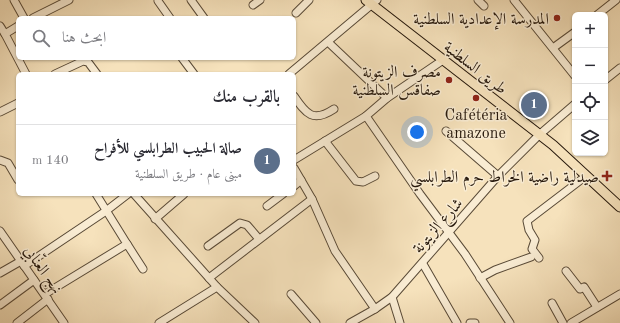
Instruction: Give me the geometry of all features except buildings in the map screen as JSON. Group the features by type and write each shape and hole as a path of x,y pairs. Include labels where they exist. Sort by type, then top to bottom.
{"main road":[{"name":"طريق السلطنية","path":"372,1 443,60 553,146 620,207"}],"street":[{"path":"14,0 23,16"},
{"path":"191,0 203,16"},
{"path":"253,4 260,0"},
{"path":"296,13 309,0"},
{"path":"478,0 484,6"},
{"path":"514,0 572,72"},
{"path":"600,12 616,0"},
{"path":"37,16 64,1"},
{"path":"158,1 169,16"},
{"path":"291,72 328,42 372,1"},
{"path":"0,26 16,55"},
{"path":"5,34 16,27"},
{"path":"553,48 572,34"},
{"path":"328,42 387,98"},
{"path":"19,60 25,72"},
{"path":"184,60 192,72"},
{"path":"296,159 366,116 387,98 443,60"},
{"path":"59,72 83,61 88,62 96,72"},
{"path":"608,78 620,68"},
{"path":"296,99 304,111 318,116 324,116 334,109"},
{"path":"0,112 16,105"},
{"name":"شارع الزيتونة","path":"350,323 376,309 392,297 498,176 539,135 572,107"},
{"path":"366,116 448,233 465,254 510,323"},
{"path":"446,131 498,176"},
{"path":"325,141 356,181 364,182 375,176"},
{"path":"0,160 8,163 16,177"},
{"path":"296,171 312,199 335,251 376,309"},
{"path":"480,278 495,270 535,258 532,249 535,240 528,230 527,220 586,176"},
{"path":"296,184 302,180"},
{"path":"97,196 143,269"},
{"path":"0,273 23,263 106,211 125,196"},
{"path":"136,196 209,278 255,323"},
{"path":"155,219 182,196"},
{"path":"267,206 280,196"},
{"path":"209,278 312,199"},
{"path":"208,246 240,223 247,225 259,239"},
{"name":"نهج العنّابي","path":"0,231 64,323"},
{"path":"17,323 47,297 127,244"},
{"path":"422,264 457,323"},
{"path":"566,271 577,292 584,287 597,307"},
{"path":"0,306 34,280"},
{"path":"158,323 217,286"},
{"path":"291,294 316,323"},
{"path":"570,323 620,294"},
{"path":"392,297 400,323"},
{"path":"552,303 563,323"},
{"path":"470,323 475,323"}],"place":[{"name":"المدرسة الإعدادية السلطنية","path":"557,18"},
{"name":"مصرف الزيتونة صفاقس السلطنية","path":"449,80"},
{"name":"Cafétéria amazone","path":"476,98"},
{"name":"صالة الحبيب الطرابلسي للأفراح","path":"534,105"},
{"name":"صيدلية راضية الخراط حرم الطرابلسي","path":"607,176"}]}
